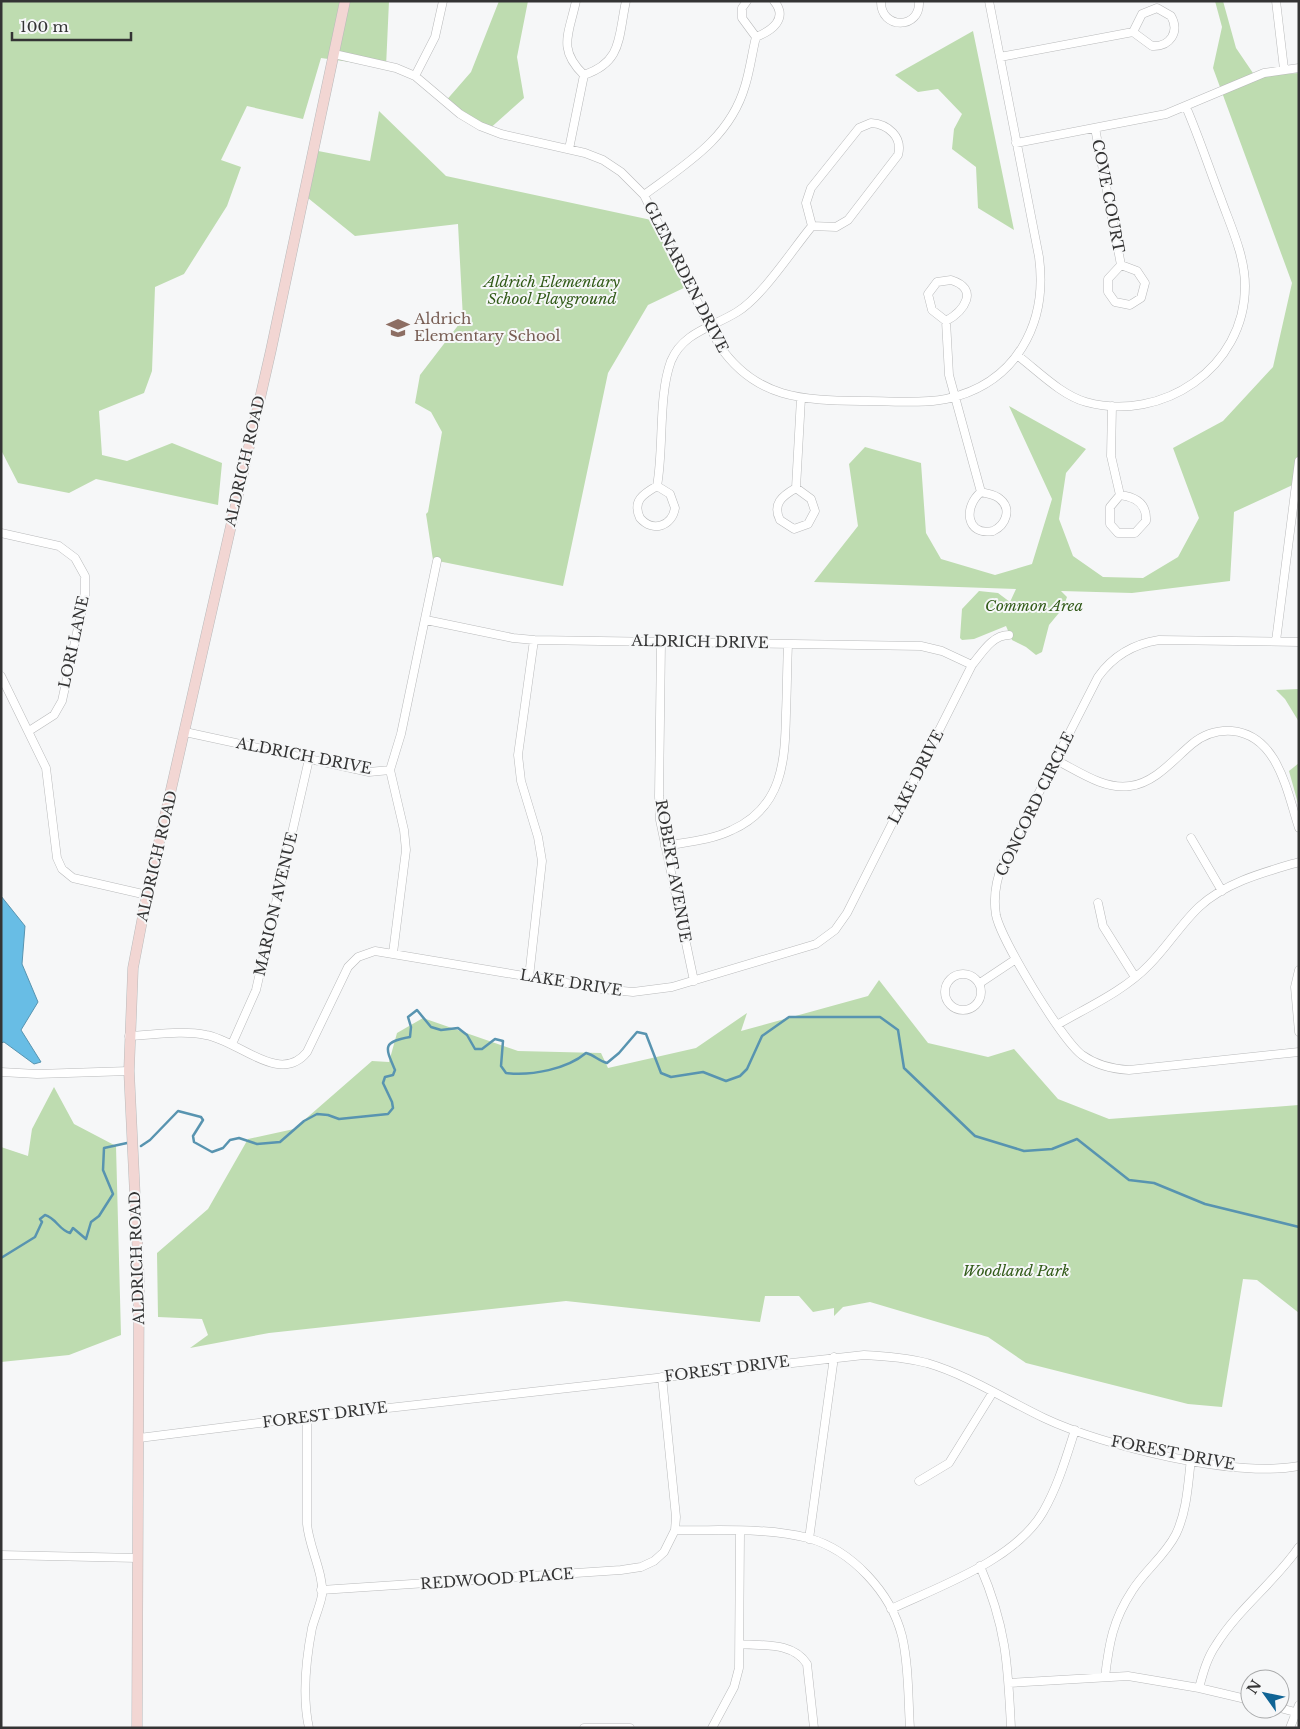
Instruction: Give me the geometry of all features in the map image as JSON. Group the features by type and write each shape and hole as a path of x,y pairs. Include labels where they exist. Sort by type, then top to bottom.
{"main road":[{"name":"ALDRICH ROAD","path":"137,1728 139,1279 129,1071 133,968 147,895 270,350 345,1"}],"street":[{"path":"415,76 436,37 443,1"},
{"path":"576,1 566,45 571,60 584,76"},
{"path":"584,76 604,67 614,56 626,1"},
{"path":"644,195 701,153 728,123 746,85 756,37 742,18 742,8 747,1"},
{"path":"756,37 771,31 778,23 779,10 774,1"},
{"path":"881,1 885,17 902,24 908,22 917,13 918,1"},
{"name":"GLENARDEN DRIVE","path":"334,54 390,66 415,76 460,114 480,126 501,134 586,153 611,165 644,195 726,356 745,374 765,387 801,398 924,402 954,397 974,390 993,378 1017,355 1036,320 1042,281 1039,256 989,1"},
{"path":"1276,1 1284,69"},
{"path":"1151,9 1166,12 1171,16 1175,26 1171,40 1159,46 1150,46 1133,32 1142,14 1151,9"},
{"path":"1000,57 1133,32"},
{"path":"1016,143 1166,114 1250,78 1284,69 1299,68"},
{"path":"569,149 584,76"},
{"path":"1017,355 1071,396 1086,402 1112,406 1154,402 1174,395 1193,385 1224,354 1234,336 1241,316 1245,286 1241,255 1186,107"},
{"path":"877,123 890,130 899,142 898,155 848,220 836,226 812,226 806,203 811,188 859,128 866,124 877,123"},
{"name":"COVE COURT","path":"1095,128 1122,265"},
{"path":"656,486 667,373 675,354 683,344 709,325 738,311 754,298 812,226"},
{"path":"1122,265 1137,271 1145,283 1141,298 1130,305 1115,302 1108,292 1108,279 1122,265"},
{"path":"950,280 960,285 966,298 964,309 946,321 932,310 928,294 937,282 950,280"},
{"path":"946,321 947,364 954,397 981,492"},
{"path":"796,488 801,398"},
{"path":"1112,406 1111,456 1120,495"},
{"path":"1276,641 1299,462"},
{"path":"656,486 670,494 675,508 670,521 660,527 654,527 640,518 637,505 643,493 656,486"},
{"path":"796,488 811,499 815,511 808,524 794,529 780,520 776,510 780,498 796,488"},
{"path":"981,492 999,498 1007,511 1005,521 993,531 981,531 972,525 969,519 970,505 981,492"},
{"path":"1120,495 1136,498 1144,508 1146,521 1135,533 1118,533 1110,524 1110,507 1120,495"},
{"name":"LORI LANE","path":"1,533 60,546 75,558 85,576 85,596 62,701 54,715 29,731"},
{"name":"ALDRICH DRIVE","path":"184,732 369,772 390,770 401,734 437,561"},
{"name":"ALDRICH DRIVE","path":"426,620 513,638 534,640 921,646 942,651 972,665"},
{"name":"LAKE DRIVE","path":"130,1036 198,1033 215,1037 276,1065 286,1066 298,1061 307,1052 345,972 354,960 367,952 393,953 602,990 633,992 662,989 694,981 808,947 827,938 847,913 972,665 990,642 1003,635 1010,635"},
{"path":"529,977 542,861 538,837 521,782 518,755 534,640"},
{"name":"CONCORD CIRCLE","path":"1299,642 1166,640 1149,642 1132,648 1109,664 1098,678 1003,863 997,879 995,901 996,916 1001,931 1057,1025 1069,1042 1082,1055 1099,1064 1121,1069 1299,1052"},
{"name":"ROBERT AVENUE","path":"661,642 658,796 665,846 694,981"},
{"path":"665,846 732,831 751,819 773,793 782,773 785,754 788,644"},
{"path":"1,676 29,731 48,775 57,858 62,868 73,878 147,895"},
{"path":"1056,760 1104,784 1130,786 1150,780 1204,736 1219,731 1242,733 1259,741 1273,756 1299,828"},
{"name":"MARION AVENUE","path":"232,1044 256,990 309,760"},
{"path":"390,770 404,830 406,850 393,953"},
{"path":"1191,838 1222,891"},
{"path":"1057,1025 1135,977 1150,965 1198,908 1222,891 1237,883 1299,862"},
{"path":"1098,903 1103,926 1135,977"},
{"path":"980,983 1016,959"},
{"path":"1299,970 1295,987 1299,1032"},
{"path":"965,974 980,983 980,996 973,1007 958,1010 948,1003 944,991 953,977 965,974"},
{"path":"1,1072 31,1074 129,1071"},
{"name":"FOREST DRIVE","path":"139,1438 834,1357 884,1356 920,1362 946,1370 1075,1430 1118,1444 1190,1459 1258,1468 1299,1466"},
{"path":"809,1539 834,1357"},
{"name":"REDWOOD PLACE","path":"322,1590 631,1569 654,1561 664,1552 675,1530 676,1517 662,1377"},
{"path":"919,1481 949,1463 993,1392"},
{"path":"307,1417 307,1524 322,1590 308,1648 306,1689 309,1728"},
{"path":"891,1609 980,1566 1008,1549 1024,1536 1042,1513 1059,1479 1075,1430"},
{"path":"1105,1677 1110,1636 1120,1614 1133,1590 1167,1550 1177,1532 1187,1495 1190,1459"},
{"path":"675,1530 787,1534 809,1539 842,1554 863,1571 891,1609 902,1636 906,1659 910,1728"},
{"path":"712,1728 734,1687 739,1668 740,1532"},
{"path":"1199,1688 1206,1663 1216,1644 1242,1610 1291,1559 1299,1547"},
{"path":"1,1555 138,1558"},
{"path":"980,1566 994,1597 1002,1624 1008,1659 1011,1728"},
{"path":"740,1644 788,1648 803,1657 807,1664 814,1728"},
{"path":"1009,1683 1128,1676 1199,1688 1240,1698"},
{"path":"1290,1728 1297,1709"},
{"path":"584,1728 630,1728"}],"green space":[{"path":"1,1 389,1 386,67 321,58 303,119 247,106 221,160 241,167 227,206 184,274 155,287 152,371 144,393 99,411 102,455 127,461 172,443 222,463 218,505 96,479 69,493 18,483 1,450"},
{"path":"499,1 528,1 517,57 524,98 487,131 444,103 471,72"},
{"name":"Common Area","path":"1215,1 1223,1 1236,48 1255,76 1299,73 1299,482 1234,512 1230,581 1132,593 1061,591 1067,597 1063,608 1049,625 1042,652 1036,655 1012,640 1006,626 974,639 962,640 960,638 962,609 979,591 998,593 1010,602 1016,589 814,582 858,526 849,464 865,447 921,463 926,533 941,559 995,575 1032,564 1052,499 1009,406 1086,449 1066,473 1059,519 1073,556 1103,577 1143,578 1178,557 1199,518 1173,448 1223,421 1273,367 1292,283 1213,68 1222,27"},
{"path":"973,31 1014,230 978,208 976,167 952,149 954,129 962,114 938,89 918,92 895,75"},
{"name":"Aldrich Elementary School Playground","path":"379,111 446,176 656,221 688,286 648,305 608,373 563,586 433,560 426,514 428,512 442,432 431,412 415,403 420,375 463,319 458,224 355,236 303,194 313,150 370,161"},
{"path":"1299,689 1299,722 1285,699 1276,690"},
{"path":"1299,763 1299,807 1289,771"},
{"name":"Woodland Park","path":"879,980 928,1043 988,1057 1014,1049 1058,1099 1109,1119 1299,1105 1299,1313 1257,1280 1243,1279 1222,1407 1188,1404 1026,1363 988,1337 870,1302 843,1307 834,1316 834,1308 813,1312 799,1296 765,1296 760,1322 566,1301 269,1333 190,1348 208,1335 202,1319 158,1317 157,1253 208,1209 248,1139 294,1129 372,1061 389,1062 397,1033 423,1018 518,1051 601,1053 608,1068 696,1048 747,1013 741,1031 868,996"},
{"path":"54,1087 74,1124 116,1146 121,1335 69,1355 1,1362 1,1147 28,1156 32,1129"}],"water":[{"path":"1,896 25,926 22,964 38,1002 21,1030 41,1062 34,1064 4,1042 1,1043"}],"waterway":[{"path":"141,1146 150,1140 178,1111 201,1117 203,1120 193,1136 194,1142 212,1152 223,1148 230,1140 239,1138 257,1144 280,1142 304,1121 317,1114 339,1119 388,1114 393,1108 383,1083 385,1077 393,1075 395,1070 389,1056 388,1047 394,1041 410,1037 411,1027 408,1017 417,1010 431,1027 441,1030 458,1028 467,1035 475,1049 482,1049 495,1039 503,1041 501,1066 506,1073 516,1074 549,1070 578,1059 586,1053 607,1063 619,1053 637,1032 646,1034 661,1073 671,1077 703,1072 726,1081 740,1076 747,1069 762,1036 789,1017 880,1017 898,1030 904,1068 975,1136 1024,1151 1052,1149 1077,1139 1129,1180 1154,1183 1205,1204 1299,1227"},
{"path":"1,1258 35,1237 42,1222 40,1219 45,1215 66,1231 70,1233 73,1228 86,1239 91,1222 99,1216 113,1194 103,1170 104,1148 127,1143"}],"place":[{"name":"Aldrich Elementary School","path":"398,328"}]}
